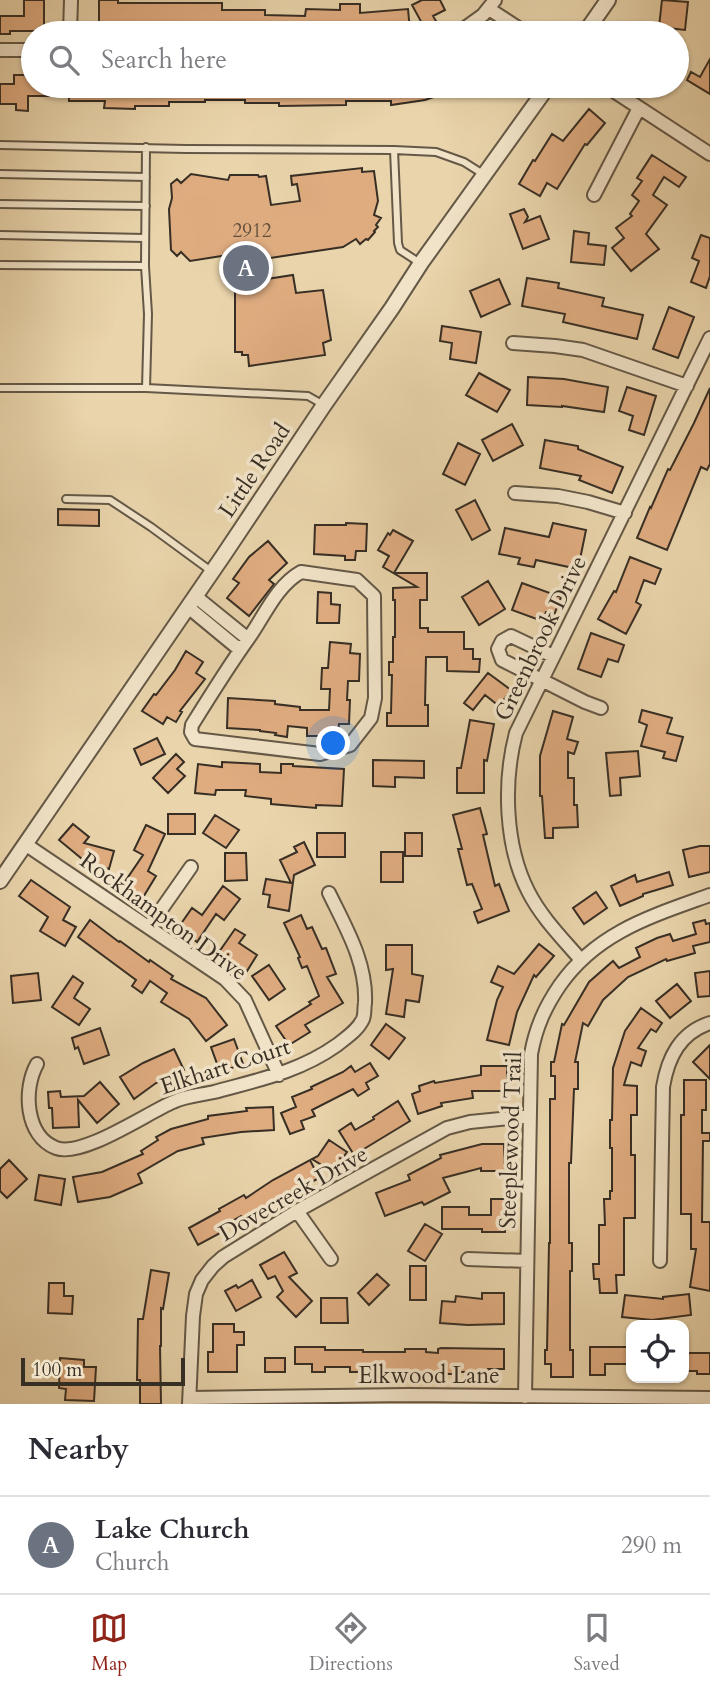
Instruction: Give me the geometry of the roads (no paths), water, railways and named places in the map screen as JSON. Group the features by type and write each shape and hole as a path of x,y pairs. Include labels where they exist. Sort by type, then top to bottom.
{"street":[{"path":"70,21 71,0"},
{"path":"593,21 608,0"},
{"path":"475,21 492,4 512,21"},
{"path":"0,50 21,50"},
{"name":"Little Road","path":"0,881 421,263 539,98"},
{"path":"624,98 710,154"},
{"path":"594,195 639,108"},
{"name":"Greenbrook Drive","path":"580,960 544,917 528,893 519,870 509,817 512,749 516,733 553,656 710,338"},
{"path":"513,342 583,350 687,386"},
{"path":"515,493 568,498 625,513"},
{"path":"301,572 357,580 374,596 375,698 370,718 350,745 320,754 195,739 191,732 192,725 244,645 281,589 290,578 301,572"},
{"path":"191,602 244,645"},
{"path":"553,656 512,636 502,641 498,649 502,660 601,708"},
{"name":"Rockhampton Drive","path":"25,844 225,979 245,1000 279,1075"},
{"path":"149,927 191,867"},
{"name":"Elkhart Court","path":"37,1064 29,1093 34,1126 44,1141 58,1149 67,1149 92,1144 175,1101 279,1075 320,1057 352,1033 364,1017 362,970 352,941 329,893"},
{"name":"Steeplewood Trail","path":"525,1397 531,1054 542,1013 569,972 604,941 650,916 710,895"},
{"path":"660,1261 663,1087 666,1072 672,1055 687,1034 710,1023"},
{"name":"Dovecreek Drive","path":"189,1401 196,1294 202,1280 223,1257 297,1211 447,1128 470,1122 530,1116"},
{"path":"297,1211 331,1259"},
{"path":"468,1259 527,1261"},
{"name":"Elkwood Lane","path":"189,1401 409,1395 710,1398"}],"lane":[{"path":"0,145 436,152 464,162 484,176"},
{"path":"146,147 146,388"},
{"path":"394,150 398,243 400,250 421,263"},
{"path":"0,174 146,177"},
{"path":"0,204 146,206"},
{"path":"0,235 145,238"},
{"path":"0,265 145,266"},
{"path":"0,388 146,388 308,396 324,405"},
{"path":"66,499 110,500 212,572"}],"place":[{"name":"Lake Church","path":"246,268"}]}
